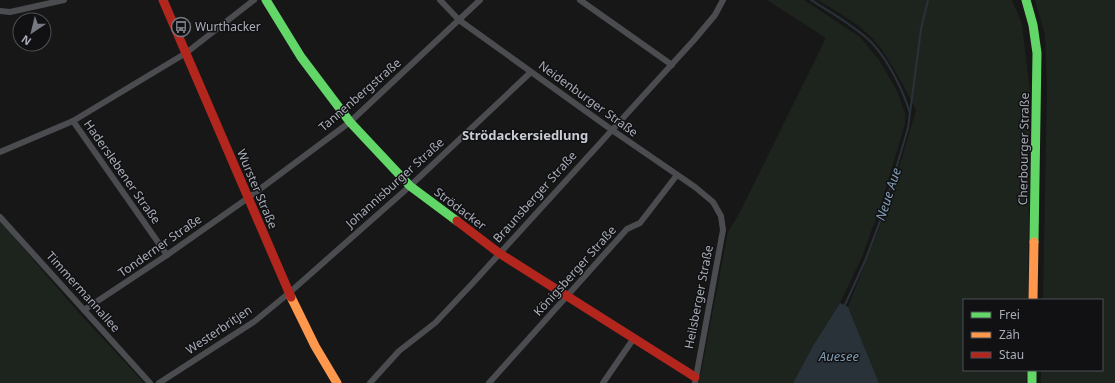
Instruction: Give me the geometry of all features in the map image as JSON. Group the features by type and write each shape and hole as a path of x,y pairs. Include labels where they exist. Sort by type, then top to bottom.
{"street":[{"path":"0,11 10,12 64,0"},
{"name":"Wurster Straße","path":"163,0 289,293 315,346 337,383"},
{"path":"0,152 73,122 186,53 254,0"},
{"name":"Strödacker","path":"266,0 301,57 350,122 410,186 499,253 634,338 695,380"},
{"name":"Neidenburger Straße","path":"440,0 459,20 612,130 695,187 713,202 721,216"},
{"name":"Tannenbergstraße","path":"248,198 350,122 480,0"},
{"path":"580,0 672,65"},
{"name":"Braunsberger Straße","path":"370,383 399,351 434,323 471,286 499,253 672,65 715,15 724,0"},
{"name":"Cherbourger Straße","path":"1026,0 1033,24 1037,53 1033,299"},
{"name":"Johannisburger Straße","path":"289,293 410,186 531,72"},
{"name":"Haderslebener Straße","path":"73,122 167,256"},
{"name":"Königsberger Straße","path":"489,383 627,229 640,223 677,175"},
{"name":"Tonderner Straße","path":"84,310 167,256 248,198"},
{"name":"Heilsberger Straße","path":"695,380 723,230 721,216"},
{"name":"Timmermannallee","path":"0,217 150,383"},
{"name":"Westerbritjen","path":"159,383 255,320 289,293"},
{"path":"602,383 634,338"},
{"path":"1032,371 1032,383"}],"shaded area":[{"path":"767,0 804,0 860,37 879,60 897,91 905,113 905,124 881,204 862,257 840,303 813,346 793,383 699,383 728,232 739,214 826,38"},
{"path":"818,0 1012,0 1022,24 1030,92 1028,299 963,299 963,371 1027,371 1026,383 879,383 848,307 887,208 916,110 892,66 875,41 870,35 840,13"},
{"path":"1035,0 1115,0 1115,383 1041,383 1041,371 1103,371 1103,299 1043,299 1047,86 1045,35"},
{"path":"0,221 78,312 144,383 0,383"}],"water":[{"name":"Auesee","path":"840,303 848,307 879,383 793,383 813,346"}],"waterway":[{"path":"811,0 835,14 872,43 884,58 894,76 910,113"},
{"name":"Neue Aue","path":"844,307 865,261 882,216 908,128 921,29 928,0"}],"traffic: fast":[{"path":"266,0 301,57 350,122 410,186 457,221"},
{"path":"1026,0 1033,25 1037,53 1034,242"},
{"path":"1032,371 1032,383"}],"traffic: slow":[{"path":"1033,299 1034,242"},
{"path":"291,297 315,346 337,383"}],"traffic: jam":[{"path":"163,0 291,297"},
{"path":"457,221 499,253 695,377"}],"place":[{"name":"Wurthacker","path":"181,27"}],"district":[{"name":"Strödackersiedlung","path":"525,135"}]}
